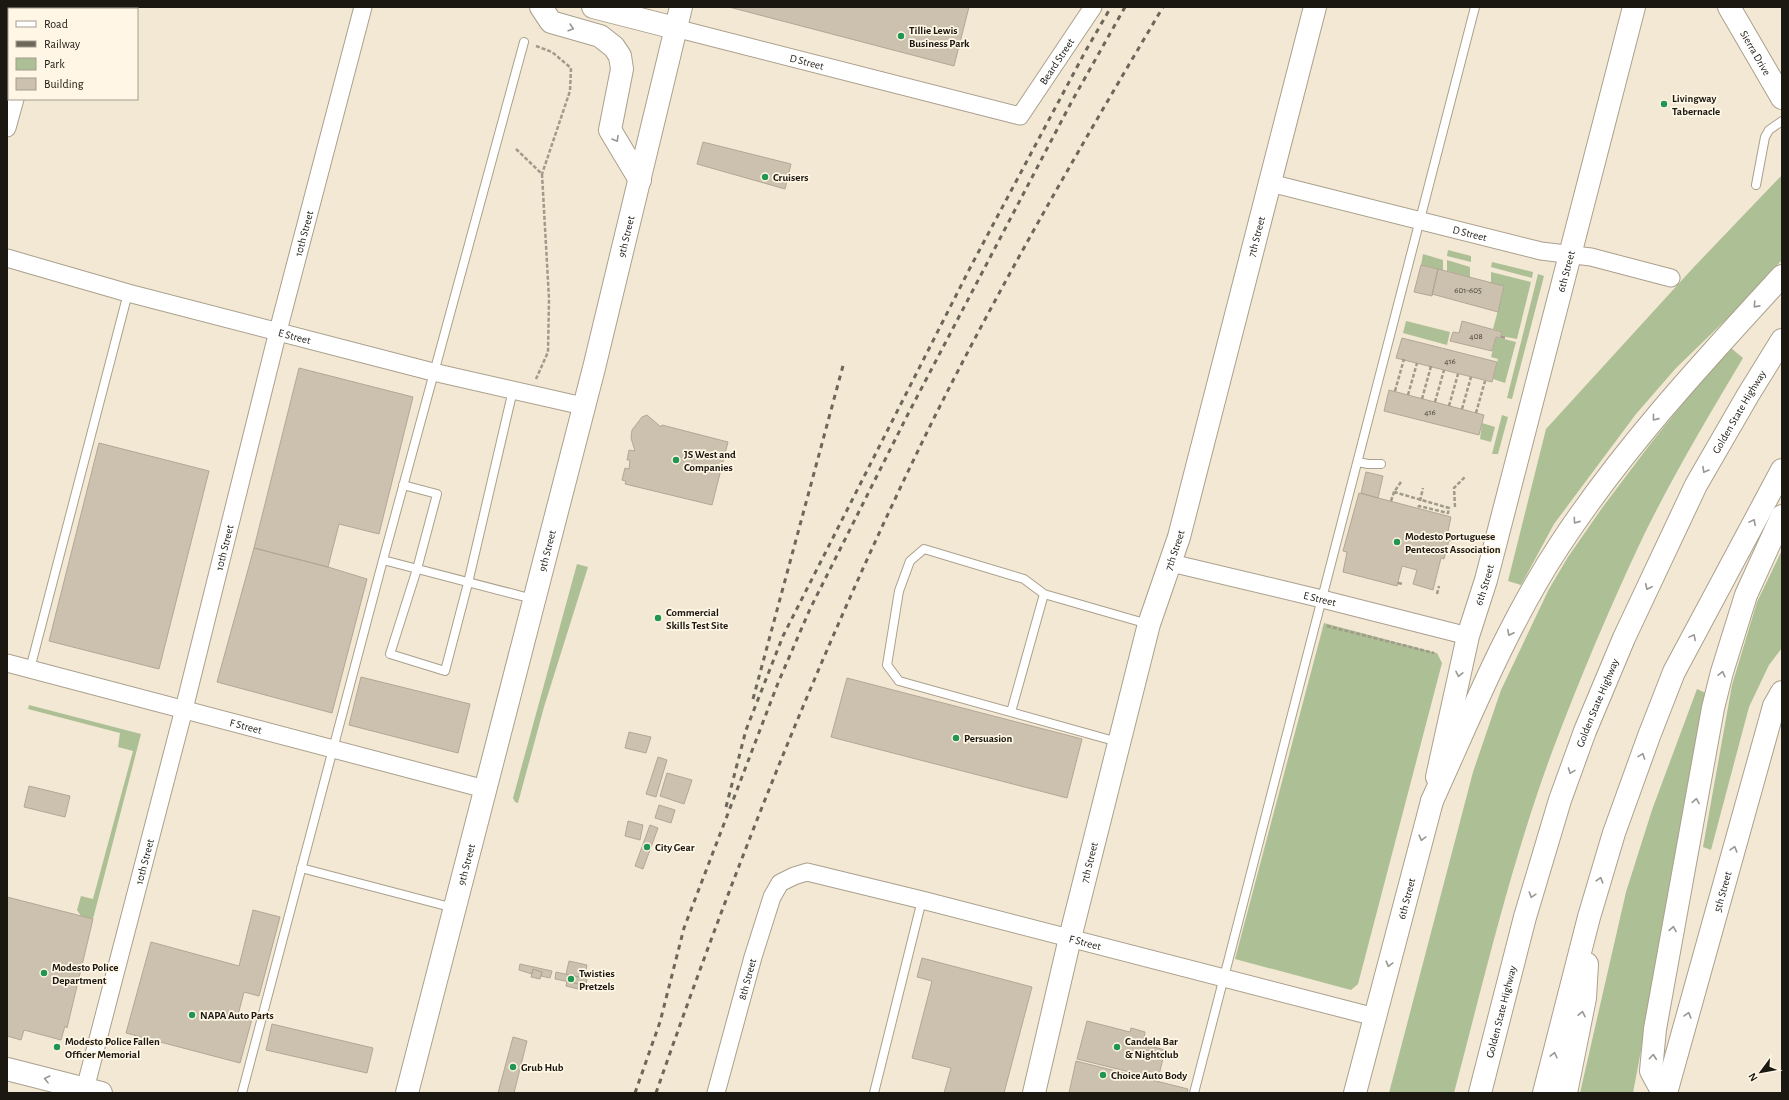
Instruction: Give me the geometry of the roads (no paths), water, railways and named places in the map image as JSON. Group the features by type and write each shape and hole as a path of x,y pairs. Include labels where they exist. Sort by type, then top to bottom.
{"main road":[{"path":"541,7 552,22 600,36 614,47 620,56 622,69 610,130 640,180"},
{"name":"D Street","path":"593,7 675,28"},
{"name":"9th Street","path":"407,1093 583,406 640,180 681,7"},
{"name":"7th Street","path":"1034,1093 1070,938 1149,624 1171,563 1315,7"},
{"name":"6th Street","path":"1356,1093 1432,801 1468,636 1486,580 1634,7"},
{"name":"Sierra Drive","path":"1729,7 1782,98"},
{"path":"1432,801 1528,596 1558,546 1610,474 1680,388 1782,276"},
{"name":"Golden State Highway","path":"1480,1093 1525,917 1560,800 1585,732 1624,638 1696,485 1782,340"},
{"path":"1544,1093 1589,917 1617,825 1649,736 1674,672 1782,470"},
{"path":"1665,1093 1651,1071 1655,1029 1713,708 1731,640 1746,595 1782,516"},
{"name":"5th Street","path":"1665,1093 1779,703"},
{"path":"1566,1093 1585,998 1589,917"},
{"path":"7,1069 93,1091"}],"street":[{"name":"10th Street","path":"93,1091 184,709 278,331 363,7"},
{"name":"Beard Street","path":"1020,116 1093,7"},
{"name":"D Street","path":"675,28 1020,116"},
{"path":"7,128 15,100"},
{"name":"D Street","path":"1270,183 1541,251 1590,257 1671,278"},
{"name":"E Street","path":"7,258 128,293 433,372 583,406"},
{"name":"E Street","path":"1171,563 1468,636"},
{"name":"F Street","path":"7,663 485,790"},
{"name":"F Street","path":"794,876 807,872 821,874 1375,1017"},
{"name":"8th Street","path":"716,1093 753,957 772,897 780,883 794,876"}],"lane":[{"path":"1194,1093 1475,7"},
{"path":"242,1093 382,560 524,42"},
{"path":"1756,185 1765,137 1769,130 1782,121"},
{"path":"30,669 128,293"},
{"path":"403,486 437,494 417,569 390,654 446,671 468,583 521,391"},
{"path":"1358,462 1381,464"},
{"path":"1119,742 899,680 887,666 899,591 910,561 924,549 1024,579 1044,594 1149,624"},
{"path":"382,560 534,599"},
{"path":"1011,712 1044,594"},
{"path":"301,868 454,908"},
{"path":"874,1093 922,900"}],"railway":[{"path":"726,807 746,730 783,636 971,266 1085,52 1111,7"},
{"path":"635,1093 660,1022 684,928 778,683 810,609 907,416 1072,101 1125,7"},
{"path":"656,1093 718,921 784,751 894,500 934,418 1016,262 1163,7"},
{"path":"753,699 844,362"}],"place":[{"name":"Tillie Lewis Business Park","path":"901,36"},
{"name":"Livingway Tabernacle","path":"1664,104"},
{"name":"Cruisers","path":"765,177"},
{"name":"JS West and Companies","path":"676,460"},
{"name":"Modesto Portuguese Pentecost Association","path":"1397,542"},
{"name":"Commercial Skills Test Site","path":"658,618"},
{"name":"Persuasion","path":"956,738"},
{"name":"City Gear","path":"647,847"},
{"name":"Modesto Police Department","path":"44,973"},
{"name":"Twisties Pretzels","path":"571,979"},
{"name":"NAPA Auto Parts","path":"192,1015"},
{"name":"Modesto Police Fallen Officer Memorial","path":"57,1047"},
{"name":"Candela Bar & Nightclub","path":"1117,1047"},
{"name":"Grub Hub","path":"513,1067"},
{"name":"Choice Auto Body","path":"1103,1075"}]}
